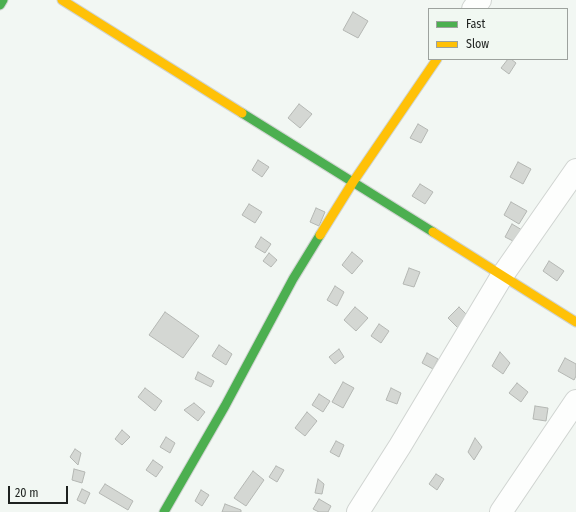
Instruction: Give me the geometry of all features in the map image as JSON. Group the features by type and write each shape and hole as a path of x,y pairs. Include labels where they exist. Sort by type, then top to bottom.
{"street":[{"path":"0,5 3,0"},
{"path":"62,0 576,322"},
{"path":"474,8 480,0"},
{"path":"164,512 225,406 294,279 353,182 436,60"},
{"path":"358,512 400,446 502,276 576,170"},
{"path":"501,512 576,401"}],"building":[{"path":"353,12 368,21 358,38 343,30"},
{"path":"507,60 512,60 516,63 509,74 501,68"},
{"path":"299,104 312,114 300,128 288,118"},
{"path":"418,124 428,130 421,143 410,138"},
{"path":"258,160 269,167 262,177 252,170"},
{"path":"518,162 531,169 523,184 510,177"},
{"path":"420,184 433,192 425,204 412,196"},
{"path":"511,202 527,211 519,224 504,215"},
{"path":"249,204 262,212 255,223 242,215"},
{"path":"316,208 325,212 319,226 310,222"},
{"path":"512,224 522,230 515,242 505,237"},
{"path":"261,237 271,244 265,253 255,247"},
{"path":"352,252 363,261 352,274 342,265"},
{"path":"269,253 277,260 271,267 263,261"},
{"path":"549,261 564,271 557,281 543,271"},
{"path":"409,268 420,272 414,287 403,284"},
{"path":"335,286 344,292 337,306 327,300"},
{"path":"355,307 368,318 356,331 344,320"},
{"path":"459,307 469,317 458,328 448,318"},
{"path":"165,312 199,336 183,358 149,335"},
{"path":"379,324 389,331 381,343 371,336"},
{"path":"219,345 232,354 226,365 212,356"},
{"path":"339,349 344,357 335,364 329,357"},
{"path":"500,352 510,363 503,374 492,366"},
{"path":"427,353 438,359 433,369 422,363"},
{"path":"565,358 576,364 576,376 574,380 558,371"},
{"path":"198,372 214,381 211,387 195,379"},
{"path":"343,382 354,388 343,408 332,402"},
{"path":"517,383 528,392 521,402 509,393"},
{"path":"145,388 162,401 155,411 138,397"},
{"path":"391,388 401,393 397,404 386,400"},
{"path":"319,394 330,401 323,412 312,405"},
{"path":"194,403 205,412 198,421 184,410"},
{"path":"535,406 548,408 546,421 533,419"},
{"path":"307,412 317,421 305,436 295,428"},
{"path":"122,430 130,437 122,445 115,439"},
{"path":"166,437 175,443 170,453 160,447"},
{"path":"475,438 482,447 474,460 468,452"},
{"path":"336,441 344,445 339,457 330,452"},
{"path":"75,449 81,453 78,465 70,457"},
{"path":"153,460 163,467 156,477 146,470"},
{"path":"276,466 284,470 277,482 269,477"},
{"path":"74,469 85,472 82,483 72,480"},
{"path":"253,471 264,480 246,506 234,498"},
{"path":"436,474 444,479 437,490 429,484"},
{"path":"318,479 324,484 322,494 315,493"},
{"path":"105,484 133,501 128,510 99,493"},
{"path":"82,489 90,493 85,504 77,500"},
{"path":"201,490 209,495 202,506 195,501"},
{"path":"319,499 331,506 328,512 319,512 313,509"},
{"path":"225,504 241,510 241,512 222,512"}],"traffic: fast":[{"path":"0,5 3,0"},
{"path":"242,113 433,232"},
{"path":"164,512 225,406 293,279 320,235"}],"traffic: slow":[{"path":"62,0 242,113"},
{"path":"320,235 353,182 436,60"},
{"path":"433,232 576,322"}]}
